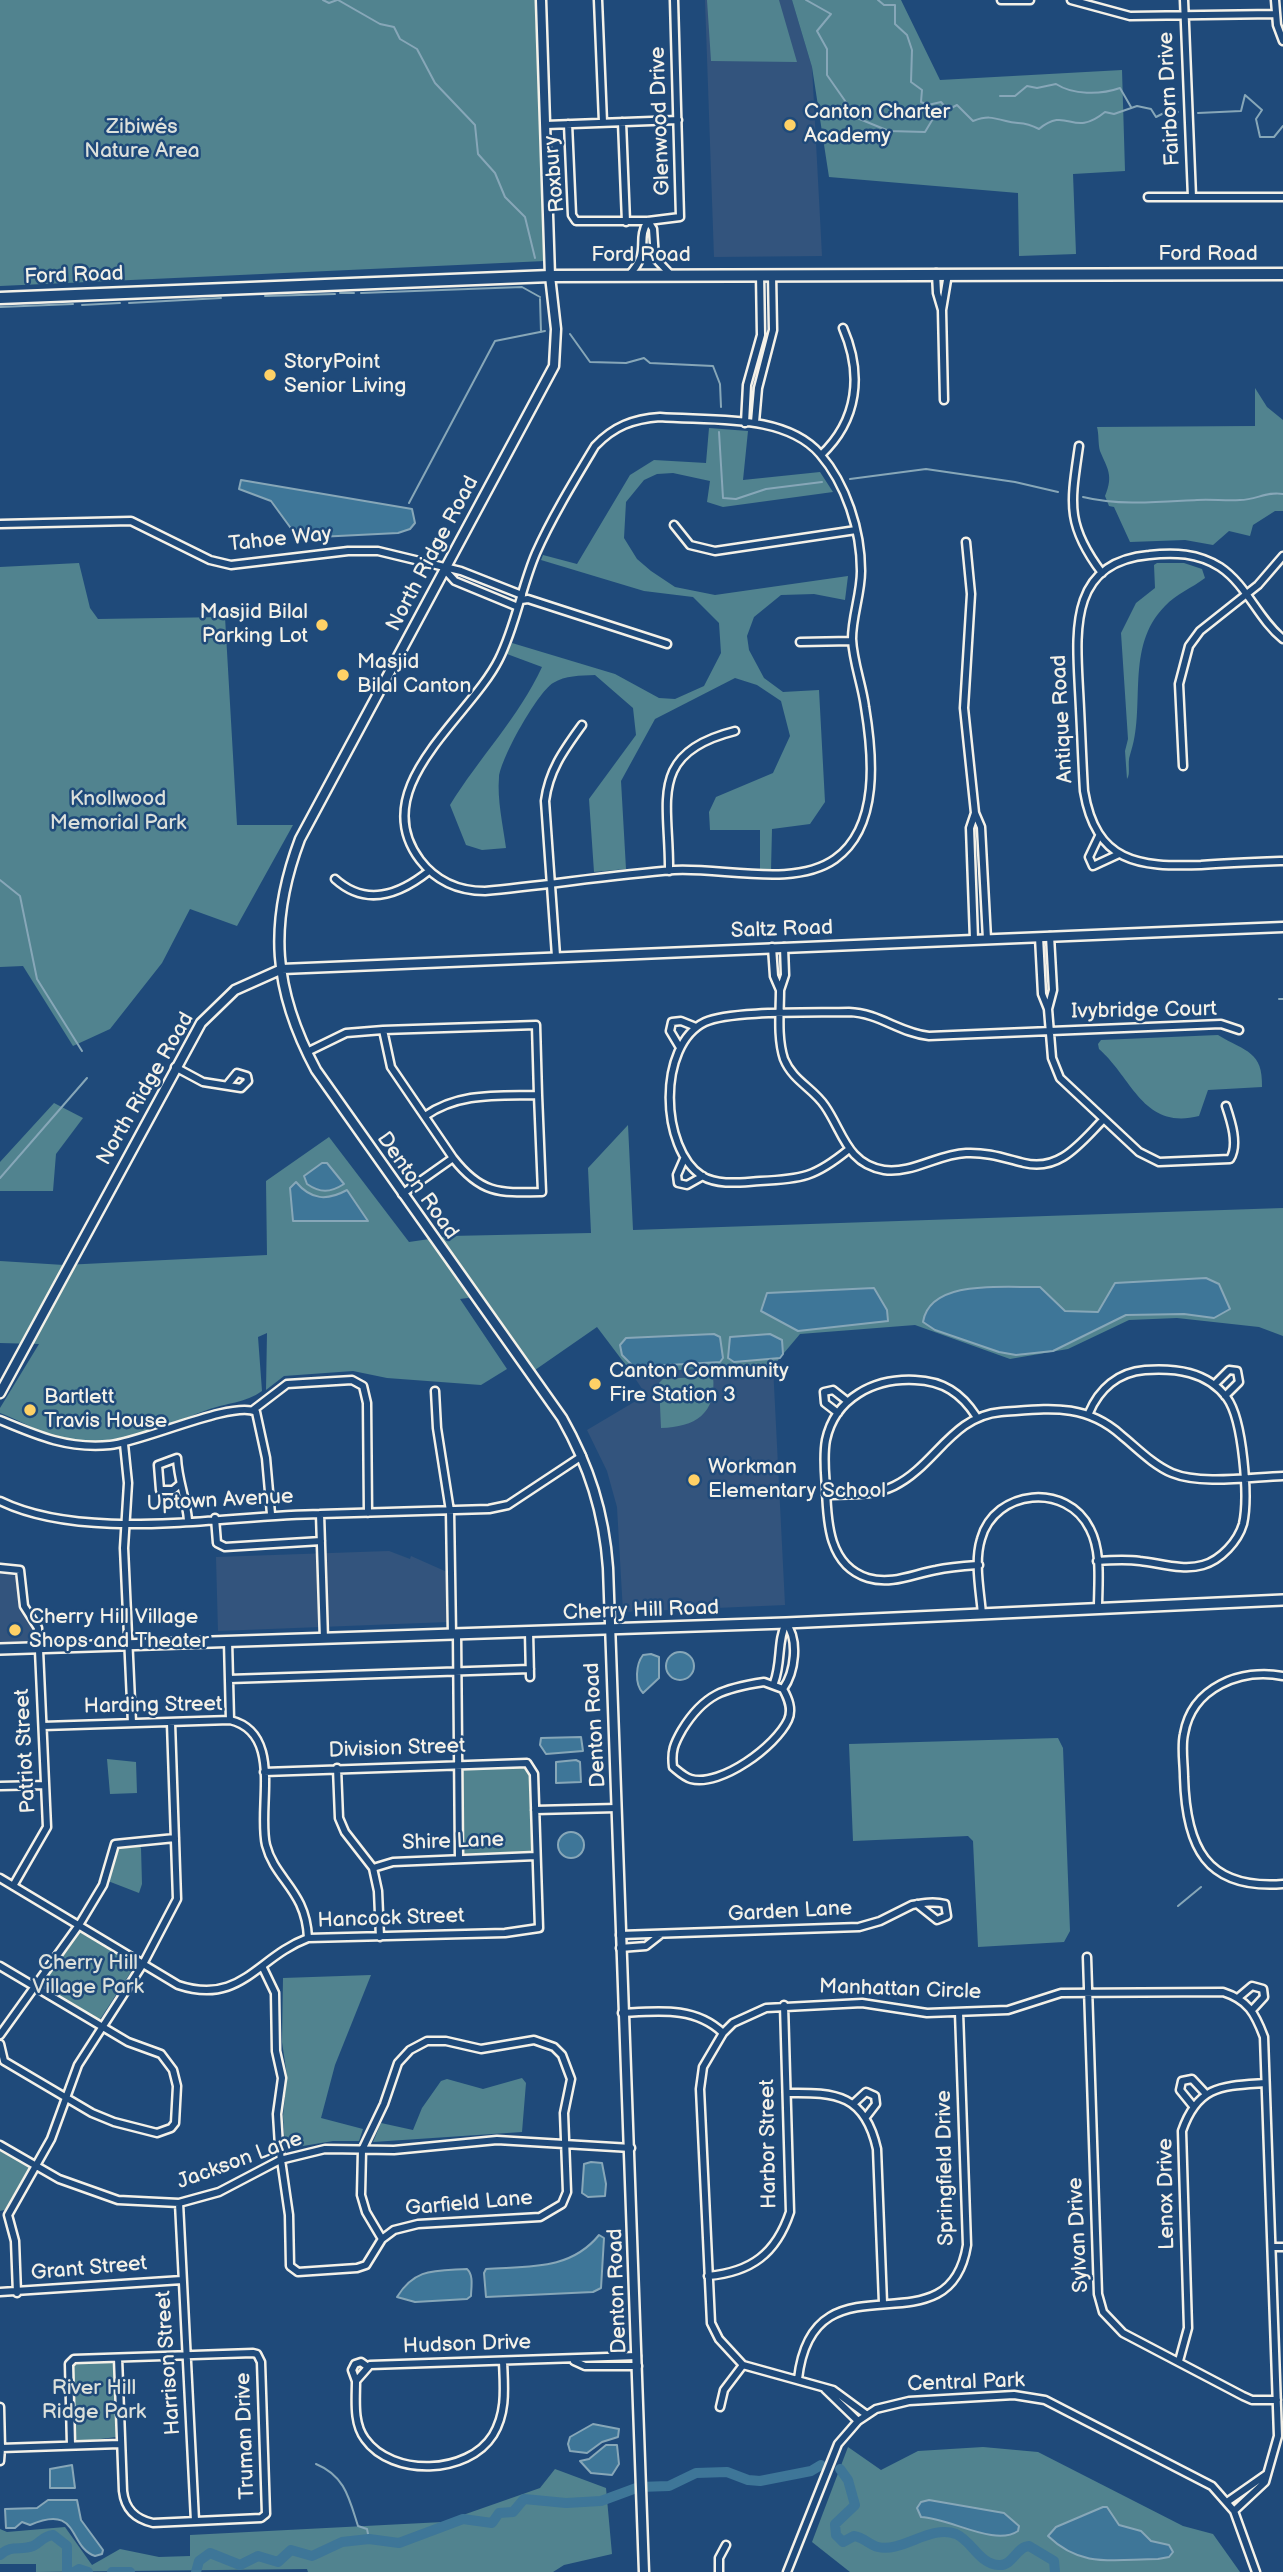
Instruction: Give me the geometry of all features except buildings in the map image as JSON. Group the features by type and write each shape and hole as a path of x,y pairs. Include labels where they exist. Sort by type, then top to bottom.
{"main road":[{"name":"Ford Road","path":"0,298 550,276 1283,274"},
{"name":"Cherry Hill Road","path":"0,1649 786,1623 1283,1600"}],"street":[{"name":"North Ridge Road","path":"0,1393 201,1023 225,997 247,983 282,968 279,911 300,839 554,366 556,329 550,276 541,0"},
{"path":"598,0 603,122"},
{"name":"Glenwood Drive","path":"648,221 678,219 682,214 674,0"},
{"path":"1001,0 1030,0"},
{"path":"1071,0 1123,15 1276,14"},
{"name":"Fairborn Drive","path":"1184,0 1192,197"},
{"path":"1275,0 1283,41"},
{"path":"546,125 678,120"},
{"path":"622,122 626,222 648,221"},
{"name":"Roxbury","path":"568,124 572,215 576,221 626,222"},
{"path":"1148,197 1283,197"},
{"path":"629,275 642,258 643,229 648,221"},
{"path":"648,221 653,229 655,258 671,275"},
{"path":"936,273 937,293 942,310"},
{"path":"944,400 942,310 948,273"},
{"path":"745,423 747,385 761,335 760,274"},
{"path":"755,422 758,388 773,330 772,274"},
{"path":"821,455 843,432 853,405 852,349 843,328"},
{"path":"639,418 755,422 786,429 821,455 844,492 856,530 861,572 852,640 866,708 870,800 861,829 849,846 819,868 796,873 669,871 470,891 442,880 429,871 414,851 407,830 405,812 410,787 434,744 494,668 536,554 583,466 608,433 639,418"},
{"path":"1079,446 1072,482 1073,516 1081,541 1102,573"},
{"name":"Tahoe Way","path":"0,524 131,521 209,560 231,565 348,551 378,551 415,558 444,569"},
{"path":"674,525 690,545 715,551 856,530"},
{"path":"966,542 971,594 964,708 975,813 981,827 986,939"},
{"name":"Antique Road","path":"1283,639 1246,594 1218,566 1186,554 1134,557 1102,573 1083,600 1076,630 1084,791 1087,810 1099,836 1119,854 1133,861 1157,866 1283,861"},
{"path":"1183,766 1179,684 1185,654 1200,631 1258,585 1283,556"},
{"path":"444,569 461,571 520,600"},
{"path":"444,569 455,581 520,600 528,599 667,644"},
{"path":"800,642 852,640"},
{"path":"556,956 545,801 553,767 582,725"},
{"path":"669,871 664,800 673,772 697,745 735,731"},
{"path":"974,939 970,828 975,813"},
{"path":"1099,836 1089,857 1093,866 1119,854"},
{"path":"971,856 983,855"},
{"path":"335,879 358,895 373,895 402,889 429,871"},
{"name":"Saltz Road","path":"282,968 1283,927"},
{"path":"1050,936 1053,990 1048,1009 1052,1058 1060,1078 1103,1120 1139,1152 1159,1162 1224,1161 1230,1159 1234,1152 1232,1122 1226,1106"},
{"path":"1039,937 1042,994 1048,1009"},
{"path":"772,947 774,976 780,990"},
{"path":"784,947 785,975 780,990 783,1055 790,1072 826,1107 848,1150 866,1164 888,1170 905,1169 943,1156 965,1153 1041,1164 1070,1153 1103,1120"},
{"name":"Denton Road","path":"282,968 291,1014 307,1052 335,1100 562,1418 582,1456 595,1489 603,1528 609,1629 622,2013 631,2148 644,2572"},
{"name":"Ivybridge Court","path":"679,1046 670,1031 672,1022 681,1021 696,1027 722,1017 780,1015 864,1013 912,1034 929,1036 1221,1024 1239,1030"},
{"path":"307,1052 346,1033 383,1030 536,1025 542,1192 491,1190 471,1178 453,1158 391,1067 383,1030"},
{"path":"696,1027 679,1046 671,1068 674,1135 684,1159 704,1177 729,1182 803,1179 827,1168 848,1150"},
{"path":"175,1067 203,1082 228,1084"},
{"path":"425,1116 442,1104 461,1098 538,1095"},
{"path":"402,1194 453,1158"},
{"path":"684,1159 677,1175 678,1183 687,1185 704,1177"},
{"path":"1089,1413 1096,1397 1106,1386 1138,1371 1179,1370 1214,1385 1225,1396 1239,1426 1243,1477 1242,1524 1226,1550 1215,1559 1186,1567 1138,1561 1097,1561"},
{"path":"1214,1385 1229,1370 1237,1371 1239,1382 1225,1396"},
{"path":"0,1420 66,1445 124,1444 227,1412 253,1410 287,1384 352,1380 363,1385 367,1403 368,1513"},
{"path":"976,1416 967,1402 953,1390 923,1380 876,1384 847,1402 838,1413 826,1441 826,1495 832,1544 842,1560 860,1575 889,1581 935,1570 979,1565"},
{"path":"838,1413 825,1403 824,1392 833,1390 847,1402"},
{"path":"435,1391 437,1428 450,1511 460,1764 457,1794 459,1859"},
{"path":"826,1495 874,1492 897,1485 976,1416 1064,1409 1089,1413 1110,1425 1156,1464 1172,1473 1197,1478 1283,1476"},
{"path":"253,1410 256,1412 266,1458 271,1514"},
{"path":"124,1444 128,1523 124,1553 132,1723"},
{"path":"320,1514 450,1511 508,1505 582,1456"},
{"path":"178,1485 173,1490 160,1490 158,1465 177,1458 178,1485 186,1494 188,1520"},
{"path":"982,1614 979,1565 981,1540 996,1513 1018,1500 1037,1496 1060,1501 1080,1515 1091,1531 1097,1561 1098,1608"},
{"name":"Uptown Avenue","path":"0,1501 51,1519 128,1523 271,1514 320,1514 324,1639"},
{"path":"215,1518 217,1543 225,1547 321,1541"},
{"name":"Patriot Street","path":"0,1569 17,1568 21,1572 24,1606 38,1628 43,1726 47,1827 13,1886"},
{"path":"774,1683 782,1657 781,1634 786,1623 792,1631 793,1662 783,1689"},
{"path":"529,1632 530,1677"},
{"path":"228,1642 230,1720"},
{"path":"229,1679 530,1669"},
{"path":"1283,1676 1264,1672 1241,1675 1222,1683 1202,1698 1190,1715 1183,1735 1185,1815 1200,1853 1214,1868 1234,1880 1263,1886 1283,1884"},
{"path":"774,1683 783,1689 790,1710 788,1720 762,1753 725,1772 699,1780 690,1779 673,1767 672,1747 693,1712 706,1700 743,1685 774,1683"},
{"name":"Harding Street","path":"43,1726 230,1720 252,1732 262,1750 266,1843 301,1902 308,1938"},
{"path":"17,2293 15,2241 8,2215 51,2139 78,2065 143,1964 177,1899 171,1723"},
{"name":"Division Street","path":"264,1772 523,1762 530,1766"},
{"name":"Hancock Street","path":"0,1878 178,1985 206,1991 234,1985 263,1968 287,1948 308,1938 537,1930 540,1924 534,1774 530,1766"},
{"path":"337,1768 342,1826 373,1868 378,1891 380,1937"},
{"path":"0,1786 45,1784"},
{"path":"535,1810 617,1808"},
{"path":"0,2035 79,1925 107,1876 109,1854 115,1843 175,1838"},
{"name":"Shire Lane","path":"373,1868 393,1862 536,1856"},
{"path":"917,1904 945,1904 947,1916 937,1920 917,1904"},
{"name":"Garden Lane","path":"620,1935 859,1927 917,1904"},
{"name":"Garden Lane","path":"620,1948 646,1946 660,1935"},
{"name":"Sylvan Drive","path":"1087,1957 1100,2302 1107,2317 1122,2333 1252,2400 1277,2400"},
{"path":"0,1965 128,2042 161,2054 168,2061 178,2094 175,2123 165,2131 142,2130 92,2113 4,2061 0,2044"},
{"path":"263,1968 275,1993 276,2051 282,2078 278,2115 281,2160"},
{"name":"Manhattan Circle","path":"743,2365 719,2339 711,2323 708,2276 700,2089 703,2067 723,2033 755,2011 784,2006 862,2003 927,2013 1008,2010 1061,1993 1196,1990 1223,1992 1239,1997 1252,1986 1263,1989 1264,1997 1253,2010"},
{"path":"1234,2511 1265,2482 1278,2436 1264,2037 1253,2010 1239,1997"},
{"name":"Harbor Street","path":"708,2276 732,2274 752,2266 768,2253 783,2231 790,2212 784,2006"},
{"name":"Springfield Drive","path":"798,2379 800,2358 820,2325 843,2309 919,2302 937,2297 953,2284 964,2267 967,2245 959,2012"},
{"path":"622,2013 691,2014 711,2023 723,2033"},
{"name":"Garfield Lane","path":"281,2160 289,2215 292,2270 298,2272 357,2269 366,2265 382,2239 407,2225 531,2218 552,2212 562,2204 567,2192 565,2113 571,2079 569,2067 554,2047 545,2042 524,2039 481,2049 437,2040 418,2045 398,2063 384,2104 362,2150"},
{"path":"1193,2106 1180,2090 1182,2081 1192,2079 1206,2094"},
{"name":"Lenox Drive","path":"1179,2361 1188,2328 1182,2131 1193,2106 1206,2094 1226,2086 1265,2083"},
{"path":"787,2093 821,2092 837,2095 853,2104 866,2117 877,2150 883,2304"},
{"path":"853,2104 866,2092 870,2092 876,2105 866,2117"},
{"name":"Jackson Lane","path":"0,2145 59,2179 118,2200 179,2203 219,2192 281,2160 325,2149 394,2150 497,2140 631,2148"},
{"path":"362,2150 361,2195 366,2212 382,2239"},
{"name":"Harrison Street","path":"179,2203 195,2521"},
{"path":"0,2214 8,2215"},
{"path":"1272,2247 1283,2247"},
{"name":"Grant Street","path":"0,2292 17,2293 182,2280"},
{"path":"71,2445 69,2364 74,2360 188,2355"},
{"name":"Truman Drive","path":"188,2355 259,2355 267,2508 265,2516 195,2521"},
{"name":"Hudson Drive","path":"503,2361 503,2414 492,2437 475,2454 452,2463 402,2463 378,2453 363,2438 356,2418 356,2381 352,2370 355,2364 361,2362 365,2368 503,2361 574,2361 637,2356"},
{"path":"118,2358 123,2494 130,2511 140,2519 153,2523 195,2521"},
{"name":"Hudson Drive","path":"574,2361 585,2366 638,2366"},
{"path":"720,2407 724,2390 743,2365 798,2379 844,2396 867,2415"},
{"path":"825,2389 858,2421"},
{"name":"Central Park","path":"787,2572 838,2444 858,2421 876,2409 909,2401 1029,2396 1045,2400 1203,2481 1234,2511 1256,2572"},
{"path":"0,2407 0,2461"},
{"path":"1,2448 120,2444"},
{"path":"1227,2502 1267,2474"},
{"path":"719,2572 719,2558 726,2545"}],"shaded area":[{"name":"Canton Charter Academy","path":"705,0 792,0 812,67 822,256 714,257"},
{"path":"241,480 412,509 415,523 410,529 398,533 298,538 271,501 239,489"},
{"path":"322,1163 327,1163 344,1184 325,1191 307,1184 304,1176"},
{"path":"296,1182 307,1192 320,1197 333,1196 347,1190 368,1221 293,1221 290,1188"},
{"path":"1206,1278 1219,1284 1230,1309 1214,1318 1184,1314 1126,1315 1053,1351 1016,1355 999,1352 935,1330 923,1322 929,1308 940,1298 972,1288 1040,1287 1065,1311 1098,1312 1115,1283"},
{"path":"874,1288 887,1310 888,1321 798,1331 761,1311 767,1293"},
{"path":"714,1334 720,1337 723,1358 720,1362 634,1367 622,1355 620,1345 626,1338"},
{"path":"770,1334 782,1340 783,1354 780,1358 734,1362 728,1358 730,1337"},
{"name":"Workman Elementary School","path":"773,1366 785,1605 623,1612 617,1507 607,1471 587,1430 646,1395 631,1372"},
{"path":"389,1551 410,1559 411,1556 447,1572 448,1622 218,1631 216,1557"},
{"path":"0,1570 19,1573 20,1603 35,1630 34,1642 0,1643"},
{"path":"680,1652 690,1656 694,1666 690,1676 680,1680 670,1676 666,1666 670,1656"},
{"path":"643,1655 659,1657 659,1678 643,1693 638,1685 638,1669"},
{"path":"581,1737 583,1751 546,1754 540,1745 541,1738"},
{"path":"556,1762 580,1762 581,1782 556,1783"},
{"path":"571,1832 580,1836 584,1845 580,1854 571,1858 562,1854 558,1845 562,1836"},
{"path":"602,2163 605,2196 588,2197 582,2193 584,2164"},
{"path":"599,2235 604,2238 601,2288 593,2292 486,2297 486,2269 561,2261 588,2247"},
{"path":"467,2269 472,2282 471,2296 467,2299 415,2302 397,2297 418,2276 435,2271"},
{"path":"593,2424 619,2429 618,2437 602,2442 587,2453 570,2451 570,2437"},
{"path":"606,2445 617,2445 619,2464 612,2475 591,2473 580,2461 589,2459"},
{"path":"72,2465 75,2488 50,2488 50,2469"},
{"path":"48,2500 77,2500 81,2520 103,2550 102,2554 95,2556 87,2551 71,2529 57,2519 30,2525 22,2522 15,2528 6,2528 5,2509 37,2508"},
{"path":"929,2500 1004,2513 1019,2526 1018,2531 997,2536 921,2517 917,2508 921,2502"},
{"path":"1107,2507 1119,2525 1141,2531 1151,2541 1169,2545 1173,2552 1169,2557 1158,2559 1100,2560 1073,2554 1048,2536 1056,2527"}],"green space":[{"name":"Zibiwés Nature Area","path":"0,0 535,0 545,261 0,286"},
{"path":"707,0 779,0 797,62 711,61"},
{"path":"792,0 901,0 940,80 1122,70 1125,171 1073,174 1076,254 1019,256 1018,193 829,177 812,67"},
{"path":"1255,388 1267,407 1283,420 1283,511 1275,511 1253,525 1250,536 1229,531 1213,545 1185,540 1130,542 1114,507 1109,506 1105,496 1109,477 1100,451 1097,427 1255,426"},
{"path":"709,428 748,431 743,480 820,472 833,492 723,507 707,502 710,481 673,473 657,474 644,480 626,502 624,538 637,559 675,587 715,595 848,576 845,600 814,594 781,595 754,617 747,636 749,650 764,678 783,692 819,690 825,802 810,824 772,829 771,870 760,869 760,830 710,830 709,812 716,797 773,773 790,736 781,701 757,685 735,678 655,719 621,781 626,869 594,872 589,799 636,735 633,708 595,675 573,676 553,683 538,699 501,768 499,795 506,848 482,850 466,845 450,805 522,703 542,667 507,654 512,643 615,674 659,698 675,699 704,686 721,653 719,623 693,597 644,591 541,560 543,555 577,564 630,475 654,460 706,463"},
{"name":"Knollwood Memorial Park","path":"79,563 90,608 98,619 225,617 237,825 293,825 237,926 190,909 162,963 110,1029 73,1046 23,966 0,967 0,567"},
{"path":"1184,563 1202,569 1205,578 1165,606 1152,622 1145,640 1138,678 1135,737 1127,779 1125,751 1128,739 1121,633 1136,603 1155,588 1154,565"},
{"path":"1218,1035 1256,1059 1262,1075 1262,1087 1208,1090 1199,1116 1180,1118 1165,1116 1152,1109 1099,1049 1098,1044 1101,1040"},
{"path":"54,1103 83,1118 56,1154 53,1191 0,1191 0,1162"},
{"path":"628,1125 633,1230 1283,1208 1283,1336 1259,1327 1177,1318 1129,1320 1068,1349 1010,1359 915,1325 800,1334 773,1366 631,1372 597,1327 535,1370 482,1296 460,1299 507,1369 481,1385 387,1378 353,1371 284,1376 266,1390 267,1333 258,1337 262,1391 249,1398 135,1435 78,1441 52,1436 0,1413 0,1408 39,1344 0,1343 0,1261 64,1265 267,1255 266,1181 329,1137 409,1242 450,1236 591,1233 588,1168"},
{"path":"713,1376 711,1400 701,1416 684,1425 661,1428 659,1383 663,1379"},
{"path":"1058,1738 1063,1748 1070,1931 1064,1942 978,1947 973,1841 968,1836 853,1841 849,1744"},
{"path":"107,1759 136,1762 137,1793 110,1794"},
{"path":"527,1765 530,1772 533,1853 462,1856 463,1767"},
{"path":"138,1844 141,1848 142,1884 139,1893 108,1881 117,1846"},
{"name":"Cherry Hill Village Park","path":"78,1931 136,1964 99,2021 40,1985"},
{"path":"371,1975 335,2065 321,2118 363,2129 359,2141 333,2141 285,2149 283,2116 287,2076 282,2042 283,1978"},
{"path":"522,2078 526,2083 522,2132 373,2142 381,2123 413,2130 422,2108 441,2081 447,2079 483,2089"},
{"path":"0,2148 31,2169 9,2209 0,2211"},
{"name":"River Hill Ridge Park","path":"110,2360 114,2365 116,2437 78,2442 74,2436 72,2365 77,2361"},
{"path":"848,2447 881,2470 918,2451 983,2447 1038,2452 1183,2526 1213,2534 1240,2572 850,2572 812,2542"},
{"path":"555,2469 606,2488 612,2554 564,2565 553,2572 308,2572 307,2569 36,2572 36,2564 0,2564 0,2529 7,2532 65,2527 92,2565 120,2549 159,2557 190,2556 190,2535 443,2522 540,2488"}],"waterway":[{"path":"323,0 329,3 337,0"},
{"path":"338,0 380,24 394,27 400,39 417,49 435,83 475,125 478,154 495,173 505,197 525,217 535,258"},
{"path":"806,0 831,14 817,31 827,49 827,75 857,118 889,131 925,132 934,117 957,105 973,121 993,118 1039,129 1057,120 1085,123 1105,112 1114,114 1137,106 1151,109 1156,117 1168,111 1178,112"},
{"path":"878,0 884,5 895,5 895,24 907,35 912,50 911,82 922,90 921,102 928,105 941,102 946,108"},
{"path":"1000,96 1015,96 1027,86 1037,88 1056,84 1087,93 1120,88 1131,107"},
{"path":"1198,113 1241,111 1245,95 1262,110 1256,119 1260,137 1274,137 1283,126"},
{"path":"361,293 522,287 540,297"},
{"path":"340,293 354,293"},
{"path":"265,296 335,294"},
{"path":"129,303 221,298"},
{"path":"540,299 541,332"},
{"path":"82,305 120,303"},
{"path":"0,307 73,304"},
{"path":"409,503 495,341 545,331"},
{"path":"570,334 590,362 626,363 644,358 650,363 713,366 720,384 721,407"},
{"path":"719,432 723,498 736,499 766,489 822,482"},
{"path":"850,479 926,469 1015,482 1058,492"},
{"path":"1083,497 1140,503 1240,500 1283,494"},
{"path":"0,880 20,896 37,979 82,1051"},
{"path":"0,1178 87,1078"},
{"path":"1178,1906 1201,1887"},
{"path":"316,2464 340,2482 358,2526 367,2529 369,2539"},
{"path":"196,2572 199,2561 210,2553 240,2565 258,2556 278,2562 291,2550 312,2556 342,2542 369,2539 399,2543 463,2519 492,2523 499,2513 513,2512 524,2499 566,2503 601,2501 639,2487 669,2486 696,2473 727,2472 748,2480 760,2481 811,2471 821,2465"},
{"path":"840,2469 848,2480 855,2505 835,2524 836,2535 843,2542 854,2536 875,2546 887,2548 946,2532 962,2537 981,2557 992,2564 1004,2565 1029,2546 1054,2561 1055,2572"},
{"path":"0,2555 8,2550 33,2546 53,2535 67,2546 67,2572"},
{"path":"74,2572 79,2569 88,2572"},
{"path":"112,2572 130,2572"}],"place":[{"name":"Canton Charter Academy","path":"790,125"},
{"name":"StoryPoint Senior Living","path":"270,375"},
{"name":"Masjid Bilal Parking Lot","path":"322,625"},
{"name":"Masjid Bilal Canton","path":"343,675"},
{"name":"Canton Community Fire Station 3","path":"595,1384"},
{"name":"Bartlett Travis House","path":"30,1410"},
{"name":"Workman Elementary School","path":"694,1480"},
{"name":"Cherry Hill Village Shops and Theater","path":"15,1630"}]}
